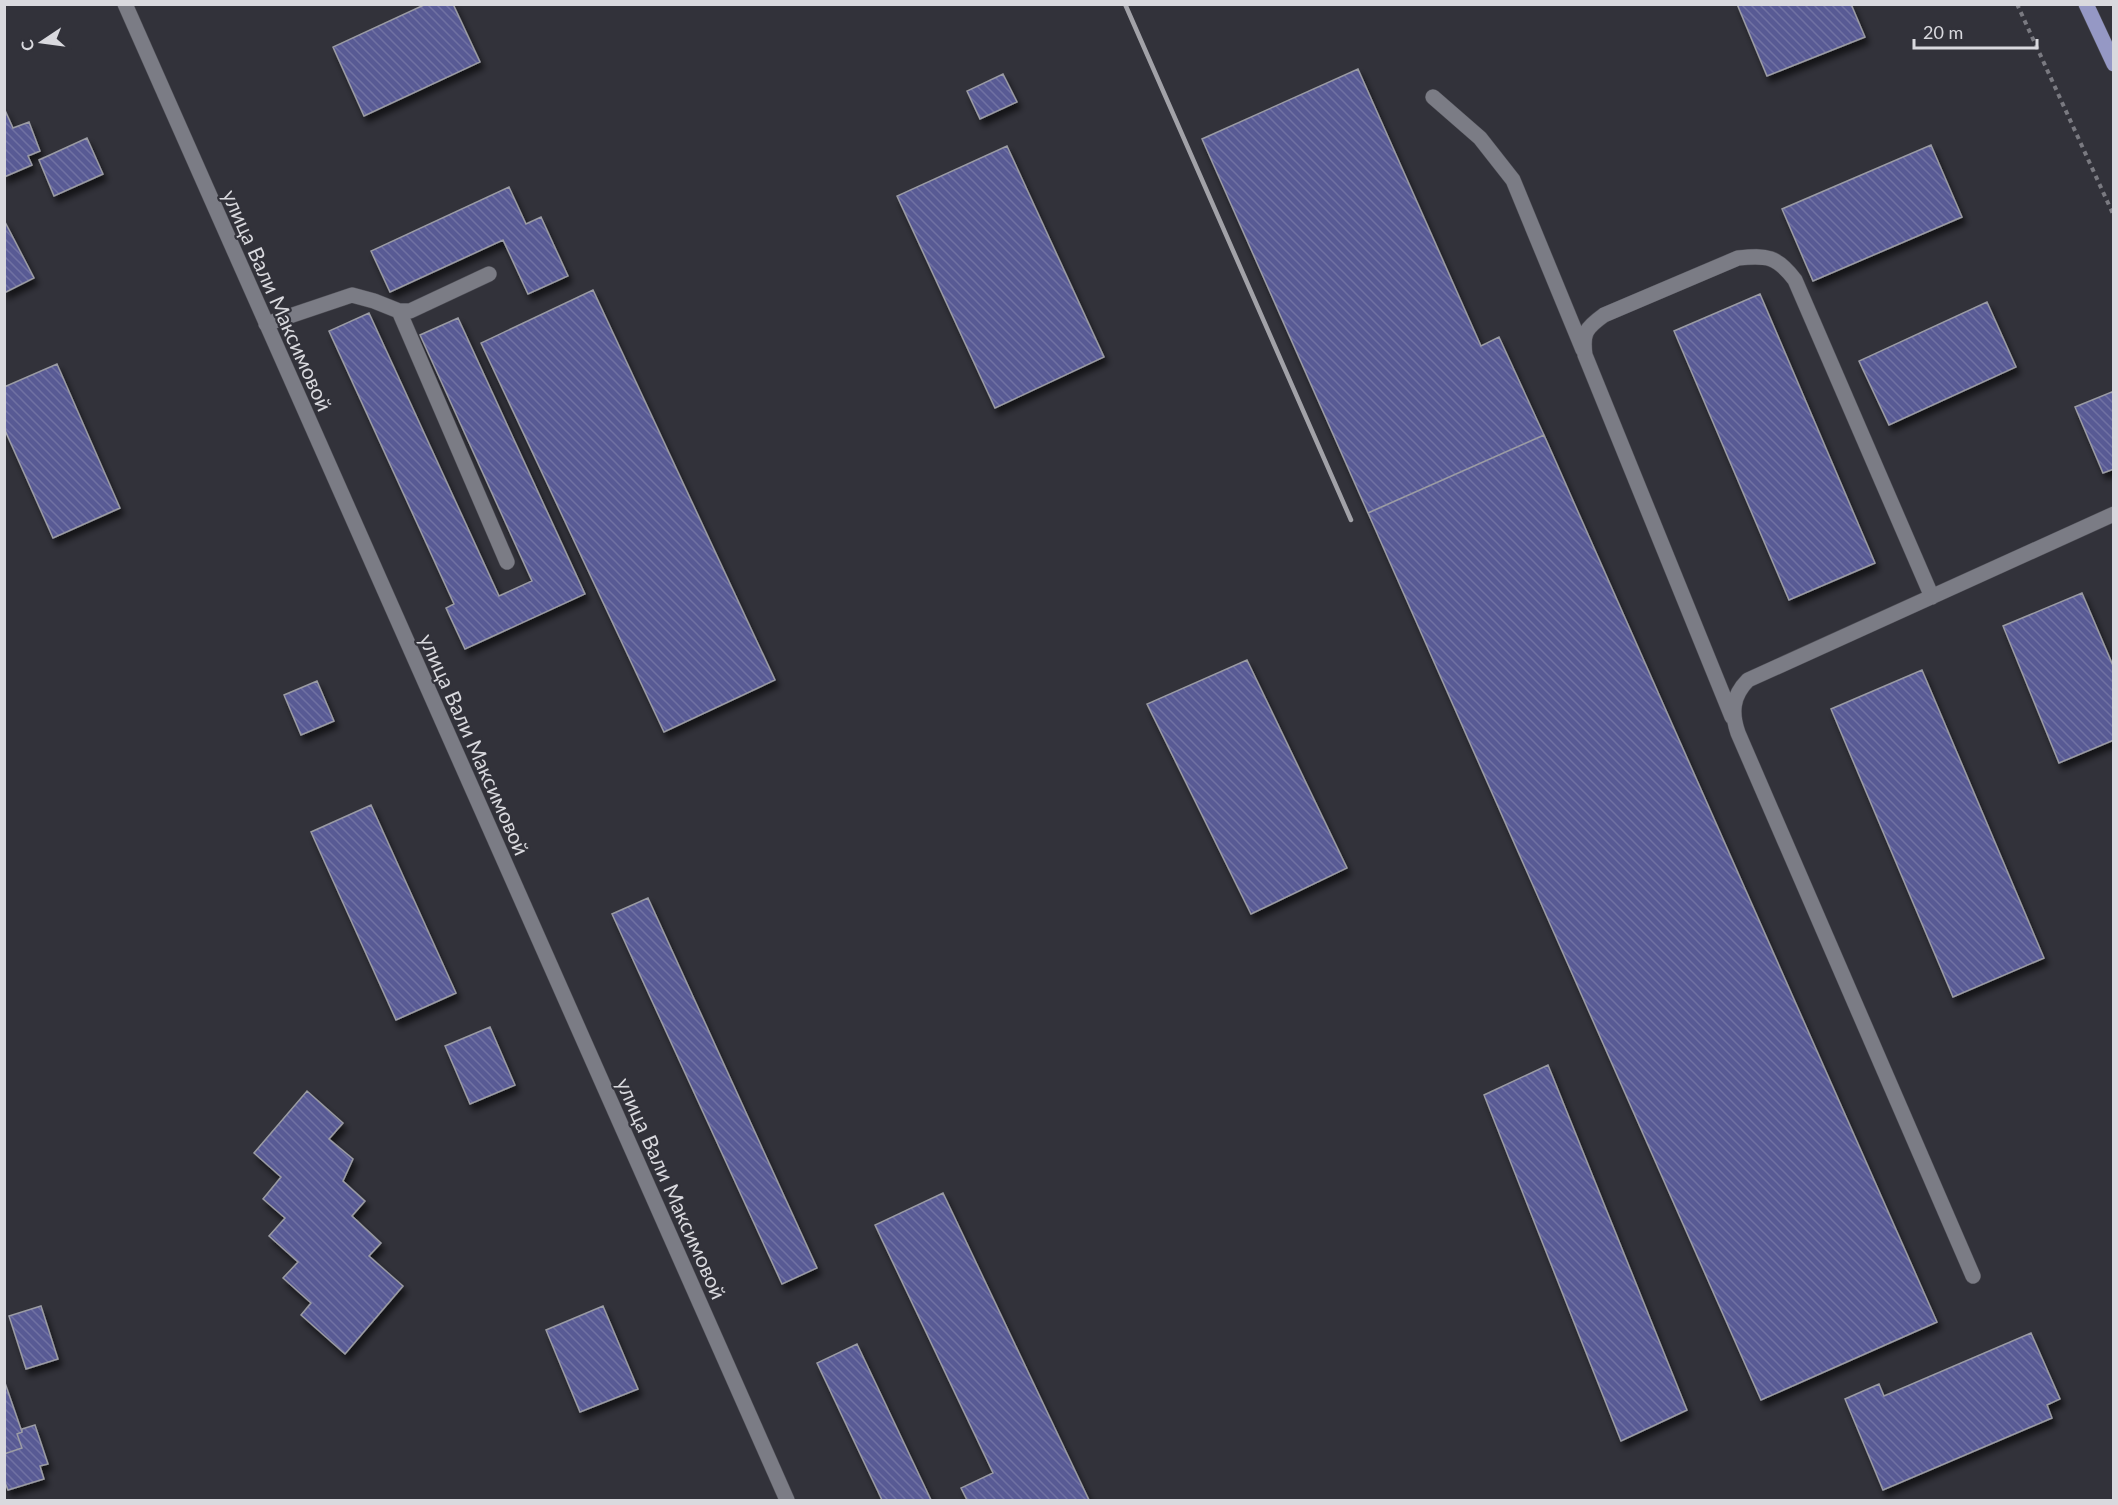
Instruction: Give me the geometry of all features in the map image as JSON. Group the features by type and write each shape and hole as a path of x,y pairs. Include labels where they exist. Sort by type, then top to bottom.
{"main road":[{"path":"2086,4 2114,64"}],"street":[{"name":"улица Вали Максимовой","path":"125,4 787,1500"},
{"path":"1433,97 1480,138 1513,180 1733,720 1973,1276"},
{"path":"1585,355 1583,339 1590,325 1604,315 1738,258 1756,256 1770,258 1784,265 1795,280 1932,597"},
{"path":"266,324 352,296 374,301 399,311 410,311 489,274"},
{"path":"399,311 507,562"},
{"path":"1733,720 1736,696 1748,680 2114,514"}],"path":[{"path":"2017,4 2114,216"}],"building":[{"path":"426,4 453,4 480,62 364,116 333,47"},
{"path":"1737,4 1851,4 1865,37 1767,76"},
{"path":"1358,69 1481,346 1499,337 1544,435 1368,513 1202,139"},
{"path":"1003,74 1017,102 980,119 967,91"},
{"path":"4,108 13,128 29,122 40,151 28,156 32,165 4,177"},
{"path":"87,138 103,174 54,196 39,160"},
{"path":"1931,145 1962,217 1813,281 1782,209"},
{"path":"1007,146 1104,357 995,408 897,196"},
{"path":"509,187 526,224 541,217 568,276 528,294 503,240 390,292 371,251"},
{"path":"4,220 34,278 4,293"},
{"path":"593,290 775,680 664,732 481,343"},
{"path":"1760,294 1875,563 1789,600 1674,331"},
{"path":"1987,302 2016,367 1889,425 1859,361"},
{"path":"369,313 499,596 532,581 420,335 458,318 585,594 465,649 446,608 454,604 329,331"},
{"path":"57,364 120,508 53,538 4,428 4,387"},
{"path":"2114,391 2114,469 2103,473 2075,407"},
{"path":"1544,435 1937,1322 1761,1400 1368,513"},
{"path":"2082,593 2114,668 2114,740 2059,763 2003,626"},
{"path":"1247,660 1347,868 1251,914 1147,704"},
{"path":"1922,670 2044,958 1953,997 1831,709"},
{"path":"317,681 334,721 301,735 284,695"},
{"path":"371,805 456,993 396,1020 311,832"},
{"path":"648,898 817,1268 782,1284 612,914"},
{"path":"490,1027 515,1085 470,1104 445,1046"},
{"path":"1548,1065 1687,1410 1621,1441 1484,1095"},
{"path":"307,1091 343,1123 329,1139 353,1159 343,1181 365,1201 352,1216 381,1243 369,1256 403,1286 345,1354 301,1315 311,1303 283,1278 298,1262 269,1236 285,1218 263,1199 281,1177 254,1153"},
{"path":"943,1193 1089,1500 967,1500 961,1488 993,1473 875,1225"},
{"path":"41,1306 58,1359 26,1369 9,1316"},
{"path":"603,1306 638,1389 580,1412 546,1330"},
{"path":"2031,1333 2060,1399 2047,1405 2052,1418 1883,1490 1845,1399 1879,1384 1884,1396"},
{"path":"857,1344 931,1500 882,1500 817,1363"},
{"path":"4,1380 22,1432 17,1434 22,1448 4,1454"},
{"path":"35,1425 48,1464 40,1466 44,1479 8,1490 4,1480 4,1454 22,1448 17,1434 22,1432 22,1429"}],"railway":[{"path":"1125,4 1351,520"}]}
